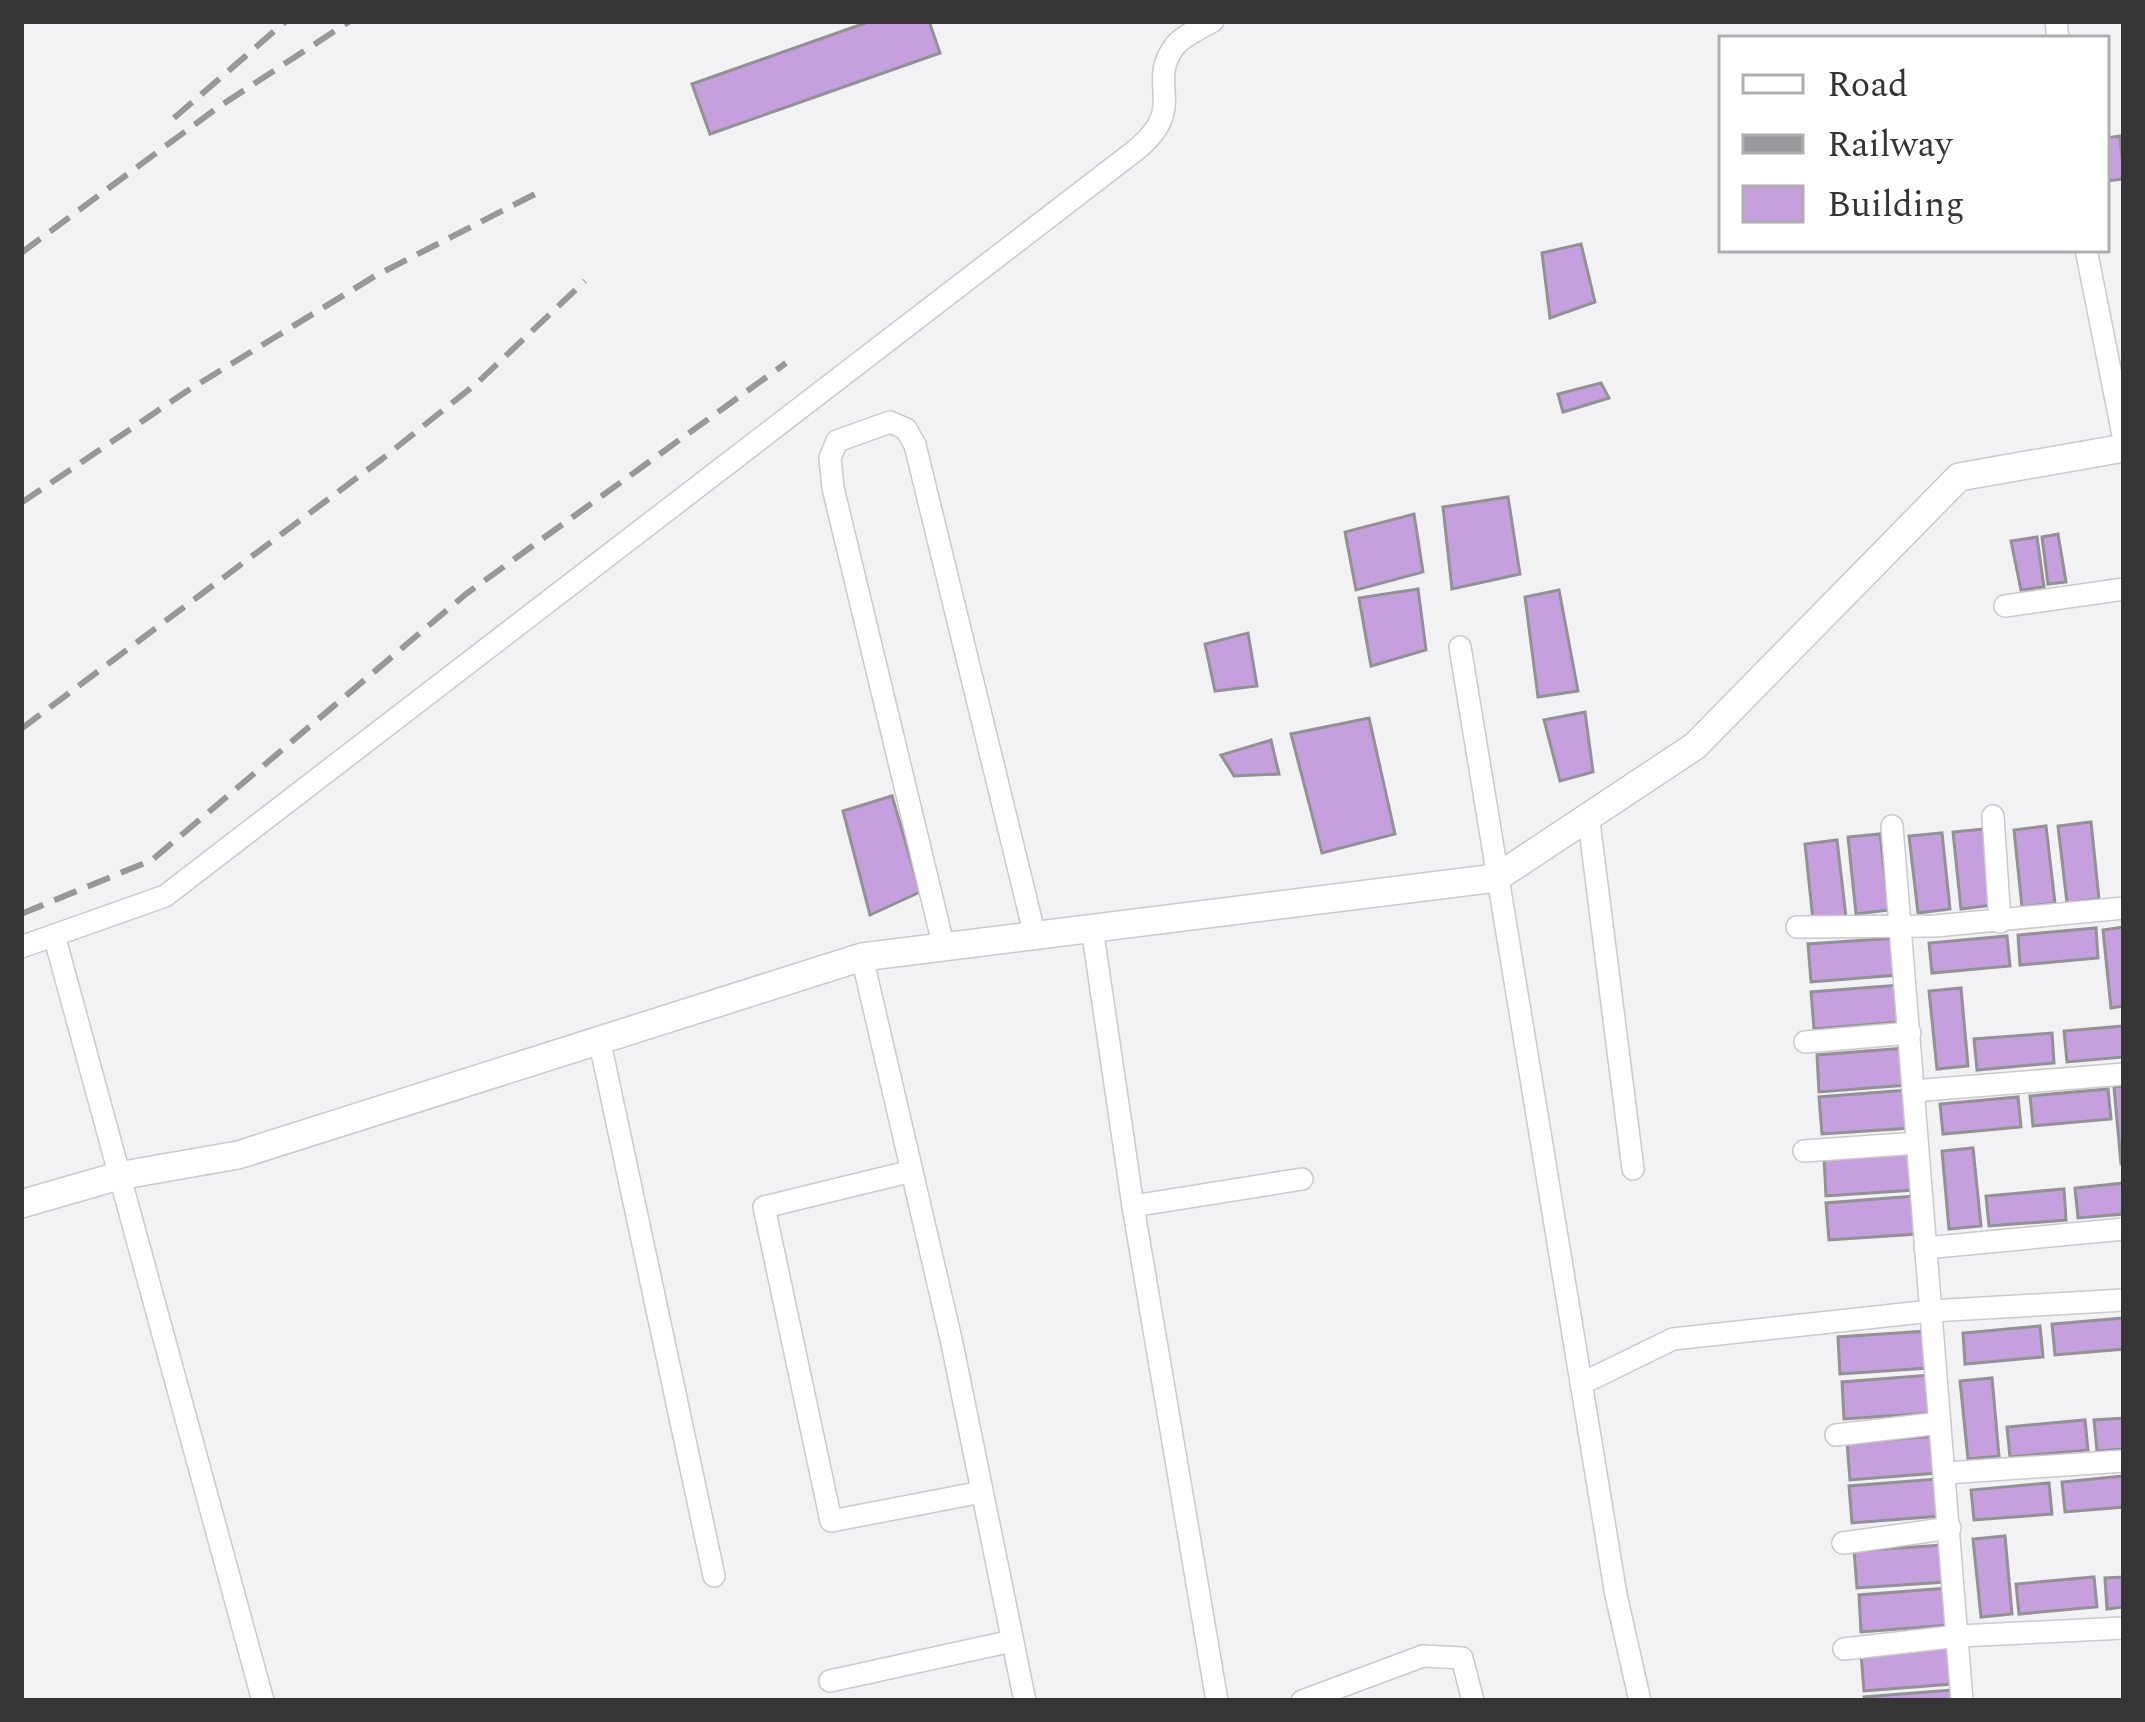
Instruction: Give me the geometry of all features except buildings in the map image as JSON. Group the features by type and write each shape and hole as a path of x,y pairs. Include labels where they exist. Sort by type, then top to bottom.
{"street":[{"path":"21,947 165,896 1136,150 1156,133 1165,116 1166,61 1176,43 1214,21"},
{"path":"21,1204 118,1176 238,1155 862,957 1496,878 1695,746 1959,477 2124,444 2087,252"},
{"path":"944,948 833,488 830,458 837,441 890,422 906,429 915,445 1035,936"},
{"path":"2005,606 2124,589"},
{"path":"1460,647 1616,1594 1640,1701"},
{"path":"1588,814 1633,1169"},
{"path":"1993,816 2000,922"},
{"path":"1892,826 1962,1701"},
{"path":"1797,928 2000,922 2124,908"},
{"path":"1092,928 1133,1206 1217,1701"},
{"path":"54,935 263,1701"},
{"path":"862,957 1024,1701"},
{"path":"1804,1042 1910,1033"},
{"path":"600,1043 714,1576"},
{"path":"1913,1090 2124,1074"},
{"path":"1804,1151 1917,1143"},
{"path":"912,1172 764,1207 831,1521 982,1492"},
{"path":"1133,1206 1302,1179"},
{"path":"1925,1248 2124,1228"},
{"path":"1581,1384 1673,1339 1931,1311 2124,1300"},
{"path":"1837,1436 1940,1423"},
{"path":"1946,1473 2124,1461"},
{"path":"1844,1543 1950,1528"},
{"path":"1844,1649 1959,1636 2124,1628"},
{"path":"830,1681 1012,1641"},
{"path":"1302,1701 1423,1656 1462,1658 1473,1701"}],"railway":[{"path":"174,118 286,21"},
{"path":"21,253 217,108 350,21"},
{"path":"21,503 187,391 375,276 543,190"},
{"path":"21,729 382,459 477,383 585,281"},
{"path":"21,914 152,860 466,594 786,363"}]}
